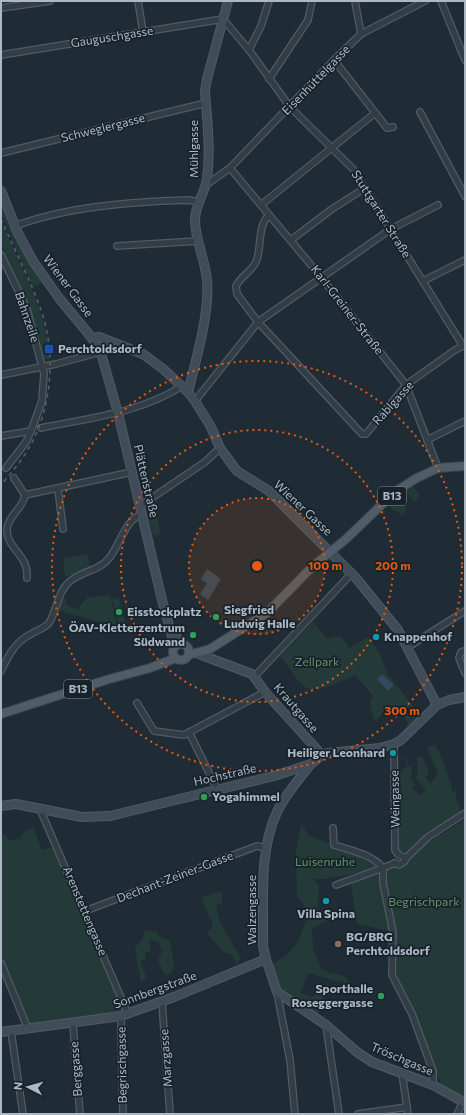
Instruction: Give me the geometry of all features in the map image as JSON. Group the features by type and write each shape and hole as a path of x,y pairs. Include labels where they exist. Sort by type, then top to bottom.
{"main road":[{"name":"Mühlgasse","path":"184,389 189,388 202,334 207,293 207,279 195,221 199,202 207,181 208,151 206,79 228,1"},
{"name":"Wiener Gasse","path":"1,191 15,226 40,273 92,338 99,337 143,354 162,368 184,389 195,401 211,427 220,448 237,471 269,491 331,551 398,630 437,705"},
{"name":"Plättenstraße","path":"92,338 100,353 118,413 162,600 176,650"},
{"name":"B13","path":"1,714 156,666 176,650 183,659 191,653 224,640 267,613 312,567 395,492 423,474 438,468 465,466"},
{"path":"176,650 186,646 191,653 248,672 254,676"},
{"name":"Krautgasse","path":"254,676 265,692 322,755"},
{"path":"437,705 449,700 465,698"},
{"name":"Hochstraße","path":"1,806 16,804 82,817 110,816 256,780 311,764 322,755 343,751 380,748 394,744 401,740 437,705"},
{"name":"Walzengasse","path":"277,992 263,946 266,848 277,812 287,795 311,764"},
{"name":"Sonnbergstraße","path":"1,1032 73,1024 125,1015 162,1002 266,959"},
{"name":"Tröschgasse","path":"277,992 326,1025 356,1052 372,1062 433,1085 464,1102"}],"street":[{"path":"1,8 33,2 50,1"},
{"path":"138,1 143,32"},
{"path":"249,50 261,26 269,1"},
{"path":"269,79 308,20 312,1"},
{"path":"355,1 361,34"},
{"name":"Eisenhüttelgasse","path":"207,181 219,176 230,168 361,34 425,1"},
{"path":"441,1 465,60"},
{"name":"Gauguschgasse","path":"1,55 222,19"},
{"name":"Stuttgarter Straße","path":"222,19 249,50 290,106 353,169 464,346"},
{"path":"334,60 387,128 393,127"},
{"name":"Schweglergasse","path":"1,153 206,103"},
{"path":"420,112 465,193"},
{"path":"261,205 375,113"},
{"name":"Karl-Greiner-Straße","path":"230,168 291,240 406,385 438,468"},
{"path":"291,240 332,209 365,188"},
{"path":"15,226 53,215 114,205 188,200 199,202"},
{"path":"195,401 258,322 391,229 438,206"},
{"path":"258,322 237,294 236,286 240,279 252,270 256,261 263,224 269,215"},
{"path":"117,246 198,241"},
{"name":"Bahnzeile","path":"1,257 27,309 44,374 42,401 31,431 26,442 6,468"},
{"path":"423,281 465,260"},
{"name":"Rablgasse","path":"258,322 363,434 366,434 406,385 455,350 464,346"},
{"path":"1,375 100,353 123,346"},
{"path":"41,428 118,413 159,400 184,389"},
{"path":"427,440 465,420"},
{"path":"1,436 31,431"},
{"path":"1,671 7,656 22,640 46,627 50,622 62,592 68,582 106,562 115,550 132,519 141,510 205,462 220,448"},
{"path":"25,495 132,472"},
{"path":"14,478 25,495 24,501 11,519 7,531 9,540 27,566 27,578"},
{"path":"58,489 63,529"},
{"path":"254,676 352,574"},
{"path":"408,647 465,611"},
{"path":"465,651 460,652 458,658 465,673"},
{"path":"137,702 150,726 156,733 184,735 265,692"},
{"path":"189,732 217,789"},
{"name":"Weingasse","path":"394,744 395,850 398,854"},
{"name":"Arenstettengasse","path":"40,809 85,911 125,1015"},
{"path":"394,862 401,865 405,859 428,837 465,814"},
{"path":"333,828 334,845 370,858 378,862 383,868 383,883 392,929 392,975 412,1014 433,1071 433,1085"},
{"name":"Dechant-Zeiner-Gasse","path":"85,911 257,846 266,848"},
{"path":"394,862 395,856 398,854 402,855 405,859"},
{"path":"336,885 383,868 394,862"},
{"path":"1,963 28,1029"},
{"name":"Walzengasse","path":"277,992 290,1060 295,1114"},
{"name":"Marzgasse","path":"162,1002 170,1114"},
{"name":"Begrischgasse","path":"123,1114 125,1015"},
{"name":"Berggasse","path":"73,1024 80,1114"},
{"path":"326,1025 339,1114"},
{"path":"11,1031 22,1114"},
{"path":"402,1073 408,1114"},
{"path":"457,1114 464,1102"},
{"path":"358,1114 407,1107"}],"green space":[{"path":"1,199 34,269 43,283 33,287 1,214"},
{"path":"1,221 32,290 38,307 44,325 49,361 44,359 23,293 8,263 1,242"},
{"path":"413,487 420,494 416,501 413,501 407,492"},
{"path":"398,497 405,506 403,516 388,506"},
{"path":"157,518 161,534 153,536 149,520"},
{"path":"88,554 90,568 65,577 63,558"},
{"path":"110,595 117,627 60,611 61,598 66,598 66,605 77,609 88,597"},
{"name":"Eisstockplatz","path":"119,597 126,625 119,627 112,599"},
{"name":"Zellpark","path":"313,622 326,638 341,636 350,648 368,637 380,654 387,673 415,709 414,711 420,716 407,729 407,721 405,718 388,706 375,722 371,706 373,696 355,675 319,689 309,689 297,679 280,656"},
{"path":"435,745 440,753 452,792 455,792 456,788 456,799 462,814 407,855 404,851 399,850 398,776 402,772 402,769 407,767 404,758 406,757 409,767 412,766 411,779 415,785 412,787 420,796 426,790 416,778 418,768 416,758 422,756 429,773 425,778 431,783 438,774 427,747"},
{"name":"Begrischpark","path":"465,820 465,1100 442,1087 413,1010 394,974 395,932 357,924 351,883 389,869 393,866 398,868 402,867 430,841"},
{"name":"Luisenruhe","path":"301,824 309,836 374,861 377,869 326,879 313,879 319,885 317,913 331,919 312,928 313,949 322,970 344,976 352,985 308,973 301,993 312,997 319,992 324,996 318,1015 295,1001 279,987 271,965 286,955 297,943 308,911 297,896 296,852"},
{"path":"33,827 42,850 52,847 123,1011 30,1023 26,1015 1,953 1,836 6,834 9,841 20,838 23,833"},
{"path":"222,891 222,905 218,903 218,915 224,930 240,956 238,966 231,954 223,952 207,933 213,926 201,897"},
{"path":"144,930 156,932 159,936 170,941 174,964 171,974 165,975 158,960 162,952 159,942 149,940 151,952 146,952 145,960 140,961 147,979 141,982 135,948 143,938"}],"water":[{"path":"207,569 221,579 208,600 200,594 207,583 201,579"},
{"path":"382,674 394,685 388,691 377,679"}],"railway":[{"path":"1,219 29,279 43,316 47,333 50,368 46,403 35,436 21,460 1,485"}],"place":[{"name":"Perchtoldsdorf","path":"49,349"},
{"name":"Eisstockplatz","path":"119,612"},
{"name":"Siegfried Ludwig Halle","path":"216,617"},
{"name":"ÖAV-Kletterzentrum Südwand","path":"193,635"},
{"name":"Knappenhof","path":"376,637"},
{"name":"Heiliger Leonhard","path":"393,753"},
{"name":"Yogahimmel","path":"204,797"},
{"name":"Villa Spina","path":"326,901"},
{"name":"BG/BRG Perchtoldsdorf","path":"338,944"},
{"name":"Sporthalle Roseggergasse","path":"381,996"}]}
